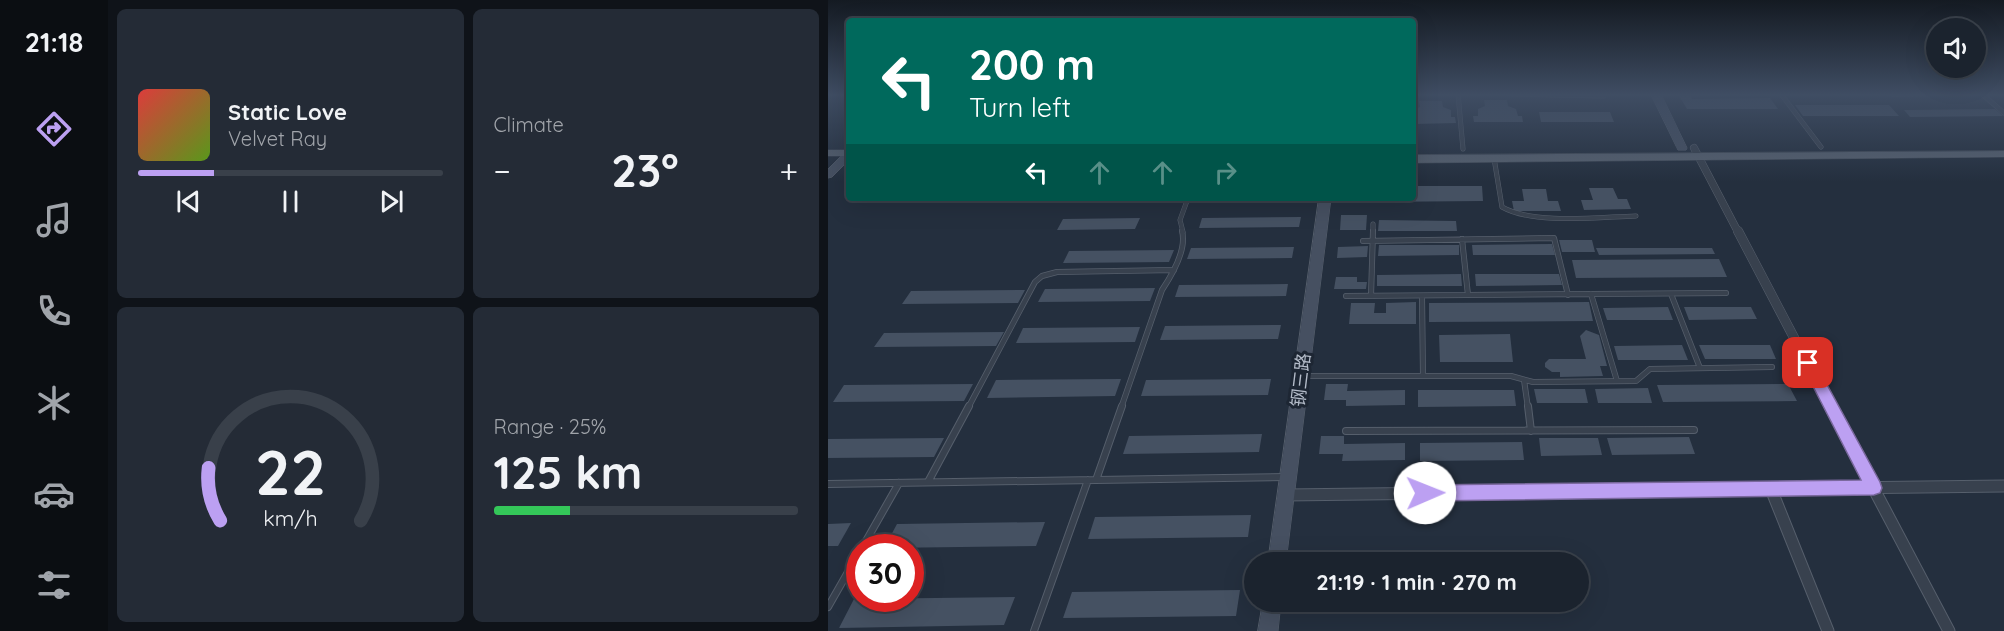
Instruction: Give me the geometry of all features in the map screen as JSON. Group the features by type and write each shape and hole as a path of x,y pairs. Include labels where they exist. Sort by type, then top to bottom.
{"main road":[{"path":"1416,159 1821,147 2004,146"},
{"path":"1416,150 2004,154"}],"street":[{"path":"1675,123 1692,151 1949,631"},
{"path":"828,175 837,158"},
{"name":"钢三路","path":"1278,552 1324,201"},
{"path":"1286,495 2004,486"},
{"path":"1771,489 1828,631"},
{"path":"1268,631 1271,612"}],"lane":[{"path":"1461,123 1463,149"},
{"path":"1803,123 1821,147"},
{"path":"1494,158 1502,207 1505,211 1531,216 1636,216"},
{"path":"1096,480 1162,290 1174,270 1184,238 1180,220 1187,201"},
{"path":"1371,296 1373,224"},
{"path":"1363,241 1554,238 1568,294"},
{"path":"1462,239 1468,295"},
{"path":"928,482 1035,282 1042,276 1057,272 1174,270"},
{"path":"1346,296 1726,293"},
{"path":"1591,294 1617,381"},
{"path":"1671,294 1700,368"},
{"path":"1422,296 1423,376"},
{"path":"1302,376 1511,376 1533,382 1617,381 1641,379 1646,370 1650,369 1772,367"},
{"path":"1524,380 1531,431"},
{"path":"1346,431 1694,430"},
{"path":"828,484 1288,477"},
{"path":"1034,631 1088,480"},
{"path":"869,534 898,483"},
{"path":"828,607 846,575"}],"building":[{"path":"1416,186 1482,186 1483,201 1370,202 1416,201"},
{"path":"1589,188 1613,188 1618,199 1627,199 1631,209 1584,210 1581,200 1593,200"},
{"path":"1522,189 1546,189 1548,201 1558,201 1561,211 1514,211 1512,201 1524,201"},
{"path":"1341,215 1367,215 1366,230 1340,230"},
{"path":"1301,217 1299,227 1199,228 1202,218"},
{"path":"1140,218 1135,229 1057,230 1063,219"},
{"path":"1379,220 1456,221 1457,231 1378,231"},
{"path":"1559,240 1592,240 1595,252 1562,252"},
{"path":"1552,244 1555,255 1473,255 1472,245"},
{"path":"1379,245 1459,245 1459,255 1378,256"},
{"path":"1368,246 1367,257 1337,258 1338,247"},
{"path":"1294,247 1292,258 1187,259 1191,248"},
{"path":"1596,248 1712,248 1715,254 1599,255"},
{"path":"1174,250 1169,262 1063,263 1069,251"},
{"path":"1719,259 1727,277 1576,278 1572,260"},
{"path":"1461,274 1462,286 1377,286 1377,275"},
{"path":"1475,274 1559,274 1562,285 1476,286"},
{"path":"1336,277 1357,277 1357,282 1367,282 1366,289 1334,289"},
{"path":"1288,284 1286,296 1175,297 1179,285"},
{"path":"1155,288 1150,301 1038,302 1045,289"},
{"path":"1025,290 1018,303 902,304 911,291"},
{"path":"1416,302 1416,324 1349,324 1351,303 1375,303 1374,313 1386,313 1386,303"},
{"path":"1589,302 1593,321 1429,322 1429,303"},
{"path":"1668,307 1673,320 1607,320 1603,308"},
{"path":"1684,307 1751,307 1757,319 1689,320"},
{"path":"1281,325 1278,339 1160,340 1165,326"},
{"path":"1140,327 1135,342 1016,343 1023,328"},
{"path":"1586,330 1599,335 1607,366 1600,366 1603,376 1560,377 1560,372 1552,372 1545,367 1549,359 1586,359 1580,336"},
{"path":"1004,332 996,346 874,347 884,333"},
{"path":"1510,334 1513,362 1440,362 1439,335"},
{"path":"1682,345 1688,360 1618,360 1614,346"},
{"path":"1699,345 1770,345 1776,359 1705,359"},
{"path":"1121,379 1115,396 987,398 996,380"},
{"path":"1271,379 1268,395 1141,396 1146,380"},
{"path":"973,384 964,401 833,402 844,385"},
{"path":"1326,384 1348,384 1347,391 1405,390 1405,405 1346,406 1346,400 1324,400"},
{"path":"1788,384 1797,401 1663,402 1657,385"},
{"path":"1648,388 1652,403 1598,403 1595,389"},
{"path":"1534,389 1585,389 1588,403 1537,403"},
{"path":"1418,390 1514,390 1516,406 1418,407"},
{"path":"1262,434 1259,452 1123,454 1129,436"},
{"path":"1321,436 1344,436 1344,444 1405,443 1405,460 1342,461 1343,454 1319,454"},
{"path":"1689,437 1695,454 1612,455 1607,438"},
{"path":"944,438 934,457 828,458 828,439"},
{"path":"1539,438 1598,438 1602,455 1541,456"},
{"path":"1522,442 1524,460 1420,461 1420,443"},
{"path":"1251,515 1248,537 1088,539 1095,517"},
{"path":"1045,522 1036,546 924,547 924,534 892,534 897,524"},
{"path":"851,523 838,546 828,546 828,524"},
{"path":"1240,590 1236,616 1063,618 1072,592"},
{"path":"1015,597 1004,625 839,628 847,612 924,612 924,598"}],"route":[{"path":"1425,493 1874,488 1808,363"}]}
